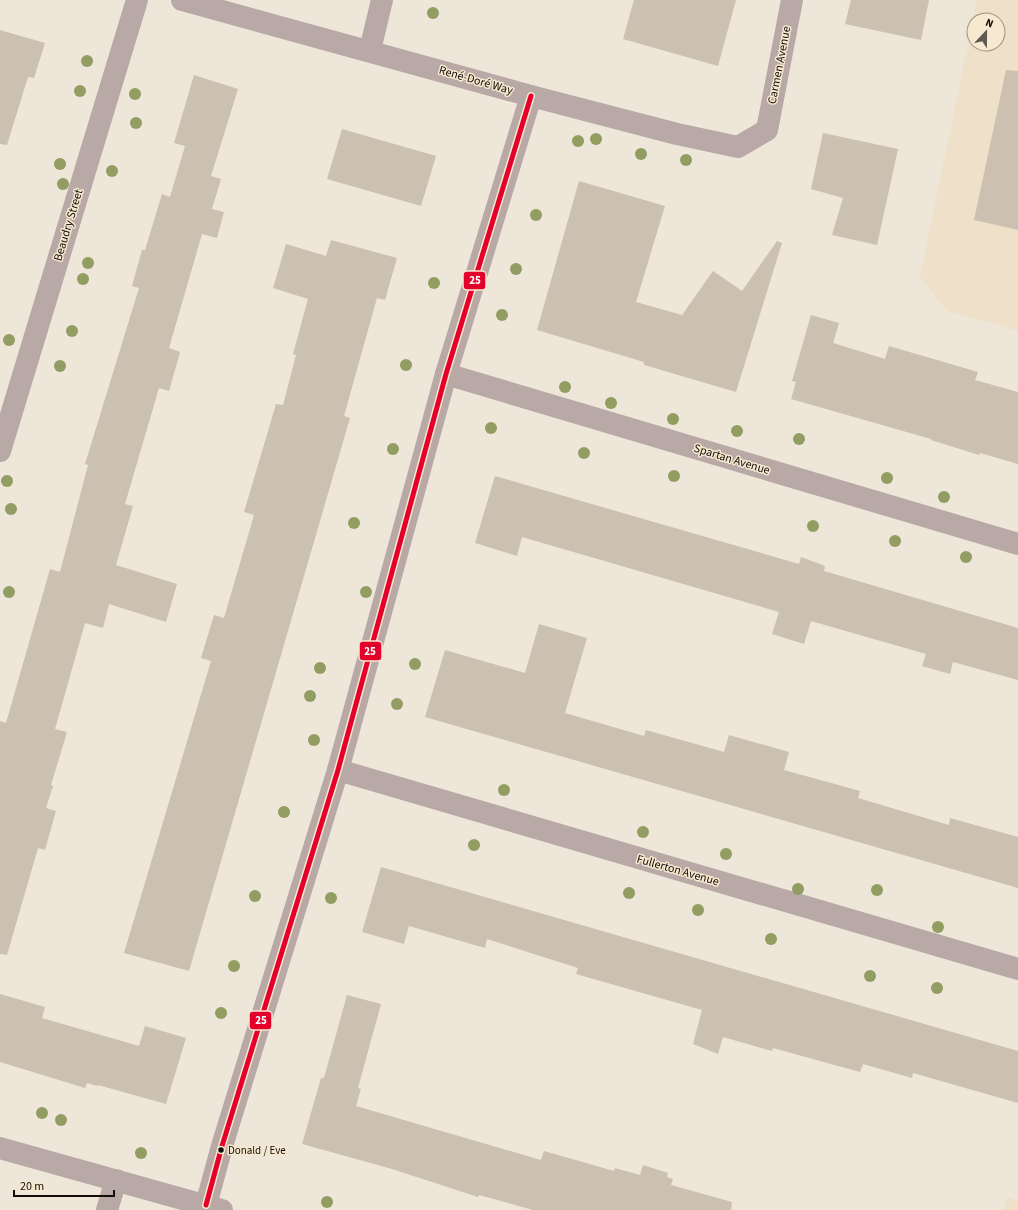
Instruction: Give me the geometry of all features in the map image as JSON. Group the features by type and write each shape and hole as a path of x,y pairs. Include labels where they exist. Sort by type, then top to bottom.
{"street":[{"name":"Beaudry Street","path":"0,451 137,0"},
{"name":"René-Doré Way","path":"182,0 370,50 531,96 677,134 738,147 767,130"},
{"path":"370,50 382,0"},
{"name":"Carmen Avenue","path":"767,130 792,0"},
{"path":"0,1148 214,1208 222,1146 338,770 446,374 531,96"},
{"name":"Spartan Avenue","path":"446,374 1018,544"},
{"name":"Fullerton Avenue","path":"338,770 1018,969"},
{"path":"106,1210 116,1180"}],"shaded area":[{"path":"977,0 1018,0 1018,331 947,311 920,277 966,52 1006,52 1006,12 975,12"},
{"path":"1007,1197 1018,1201 1018,1210 1003,1210"}],"building":[{"path":"634,0 736,0 718,66 623,39"},
{"path":"851,0 929,0 921,40 845,24"},
{"path":"0,30 45,43 34,78 28,77 7,145 0,144"},
{"path":"1006,70 1018,71 1018,230 974,220"},
{"path":"194,75 238,89 211,176 221,179 212,209 224,212 217,238 202,234 169,348 180,352 169,391 159,388 125,504 133,506 116,565 177,584 166,622 109,604 103,628 85,623 55,729 67,732 51,785 53,786 46,808 56,811 45,850 38,848 7,955 0,954 0,721 6,723 50,569 60,572 88,465 85,464 139,288 132,286 142,250 145,250 162,194 170,197 185,146 174,143"},
{"path":"342,129 436,156 421,206 327,179"},
{"path":"823,133 898,149 877,245 832,235 843,198 811,189"},
{"path":"579,181 665,206 636,302 682,315 713,271 742,291 777,241 782,243 736,392 644,365 644,362 537,330"},
{"path":"331,240 397,258 385,300 377,298 344,416 350,418 189,971 124,953 211,661 201,658 214,615 224,618 254,515 244,512 276,404 283,405 296,355 293,354 308,299 273,288 286,244 326,256"},
{"path":"811,315 839,323 833,343 885,359 889,346 978,372 975,380 1018,392 1018,464 980,453 979,455 931,439 791,399 796,382 792,381"},
{"path":"495,476 799,564 801,557 825,566 824,571 1018,628 1018,680 953,662 950,674 922,666 926,654 811,621 804,644 772,634 779,612 522,537 517,556 475,543"},
{"path":"539,624 587,638 565,713 644,736 646,730 724,752 729,735 789,752 784,770 860,791 858,798 949,825 950,818 1018,837 1018,888 425,717 445,650 525,673"},
{"path":"381,867 1018,1051 1018,1103 913,1073 912,1078 863,1064 860,1072 773,1048 772,1051 723,1037 718,1054 693,1044 702,1010 576,974 578,968 487,939 485,948 409,926 404,944 362,932"},
{"path":"0,994 45,1007 42,1018 139,1046 145,1026 186,1038 166,1104 98,1085 87,1083 85,1088 0,1062"},
{"path":"347,995 381,1004 358,1088 361,1089 356,1106 541,1160 544,1151 614,1171 615,1168 640,1175 643,1165 668,1173 667,1177 673,1179 671,1185 732,1202 731,1210 533,1210 479,1195 478,1197 392,1169 302,1144 321,1078 324,1078"}],"transit line":[{"name":"25","path":"206,1205 222,1146 338,770 446,374 531,96"}],"place":[{"name":"Donald / Eve","path":"221,1150"}]}
